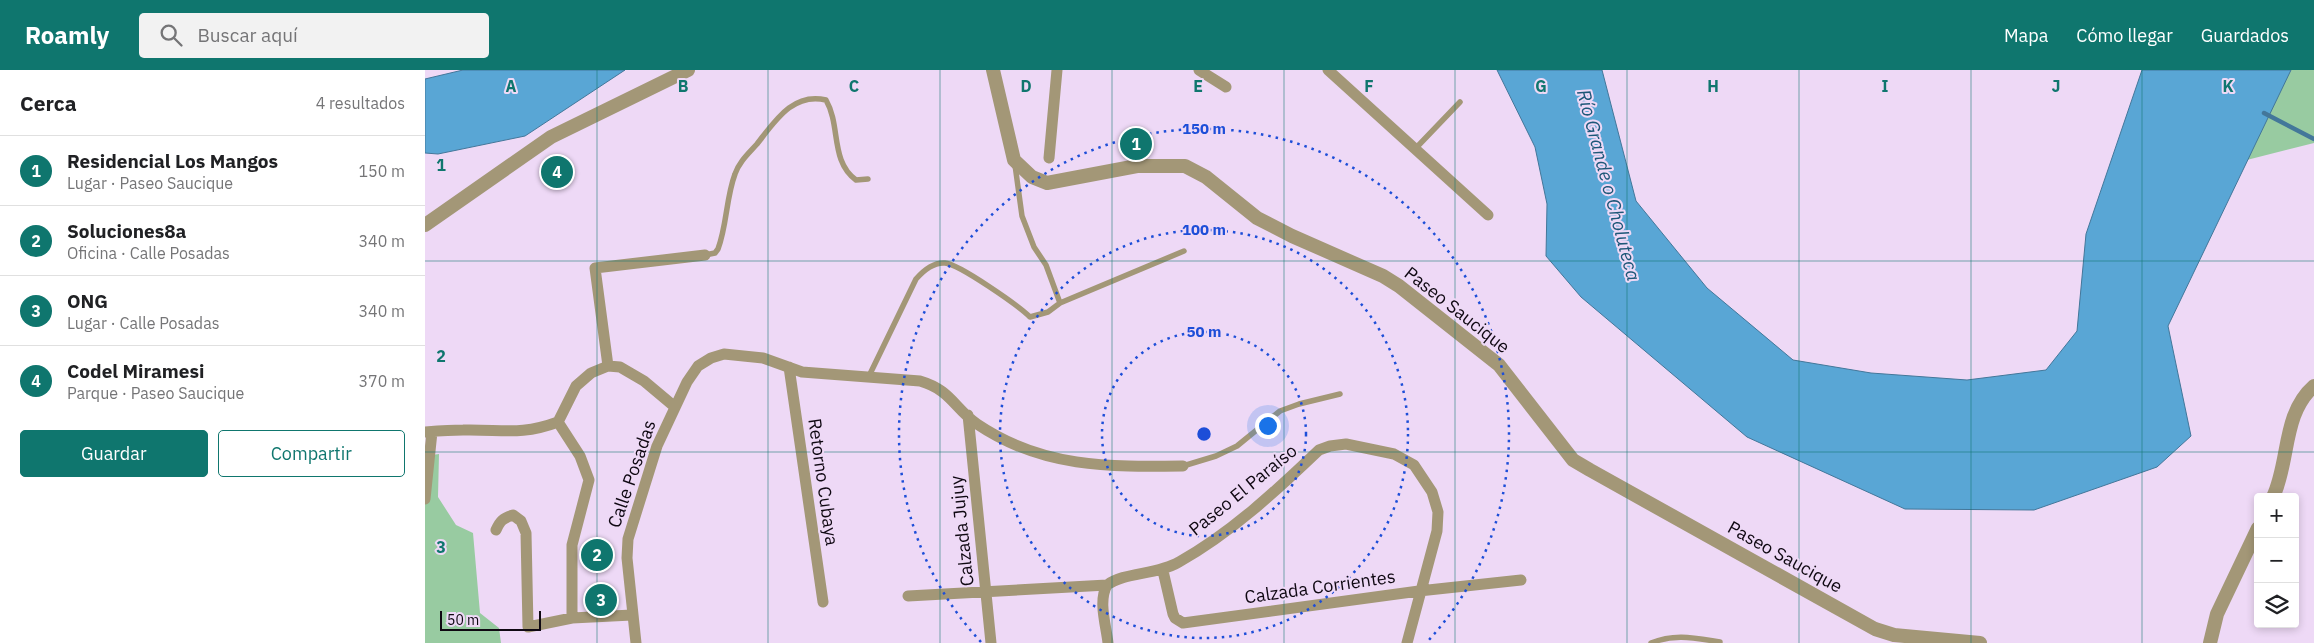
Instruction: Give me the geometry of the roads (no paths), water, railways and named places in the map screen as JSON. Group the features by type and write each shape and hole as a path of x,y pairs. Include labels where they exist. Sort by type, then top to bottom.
{"street":[{"path":"425,225 551,137 688,70"},
{"path":"993,70 1014,160"},
{"path":"1049,158 1057,70"},
{"path":"1199,70 1226,87"},
{"path":"1328,70 1489,215"},
{"name":"Paseo Saucique","path":"1014,160 1032,177 1047,183 1137,166 1185,166 1206,177 1257,218 1292,236 1383,276 1399,286 1499,365 1573,460 1875,629 1894,636 1980,643"},
{"path":"608,366 595,268 705,255"},
{"name":"Calle Posadas","path":"636,643 627,558 628,539 657,446 687,382 699,366 711,358 724,354 763,358 802,372 920,381 935,386 977,424 1019,446 1056,458 1079,464 1113,467 1183,466"},
{"path":"425,499 428,432 464,430 515,432 540,429 558,422 576,386 591,373 608,366 620,367 644,381 675,407"},
{"name":"Retorno Cubaya","path":"789,367 823,602"},
{"path":"2274,493 2296,411 2299,404 2314,386"},
{"name":"Calzada Jujuy","path":"967,415 991,643"},
{"path":"558,422 580,456 589,480 572,545 572,618"},
{"name":"Paseo El Paraíso","path":"907,596 1107,585 1121,578 1163,570 1207,544 1249,512 1319,450 1330,446 1346,444 1393,454 1415,466 1432,492 1438,512 1437,531 1419,591 1407,643"},
{"path":"496,530 499,523 505,517 513,515 521,521 526,533 528,627 572,618 632,615"},
{"path":"2210,643 2217,614 2254,536"},
{"name":"Calzada Corrientes","path":"1163,570 1173,614 1175,618 1183,623 1419,591 1521,580"},
{"path":"1107,585 1103,600 1108,643"}],"lane":[{"path":"705,255 715,253 720,244 734,176 740,163 784,112 801,101 814,97 826,100 833,115 841,165 856,180 868,179"},
{"path":"1415,149 1460,102"},
{"path":"1014,160 1023,216 1034,246 1046,265 1060,303"},
{"path":"869,376 916,279 936,264 950,264 1017,304 1030,316 1048,312 1060,303 1184,251"},
{"path":"1183,466 1216,456 1237,446 1281,411 1299,404 1340,394"},
{"path":"1651,643 1665,637 1685,636 1720,642"}],"water":[{"path":"463,70 625,70 525,136 438,154 425,153 425,79"},
{"name":"Río Grande o Choluteca","path":"1497,70 1602,70 1636,201 1707,288 1793,360 1871,373 1967,380 2046,370 2077,331 2086,234 2142,70 2291,70 2168,326 2191,436 2157,467 2034,510 1905,509 1747,437 1581,297 1546,256 1547,204 1535,147"}],"waterway":[{"path":"2264,113 2314,139"}],"place":[{"name":"Residencial Los Mangos","path":"1136,144"},
{"name":"Codel Miramesi","path":"557,172"},
{"name":"Soluciones8a","path":"597,555"},
{"name":"ONG","path":"601,600"}]}
